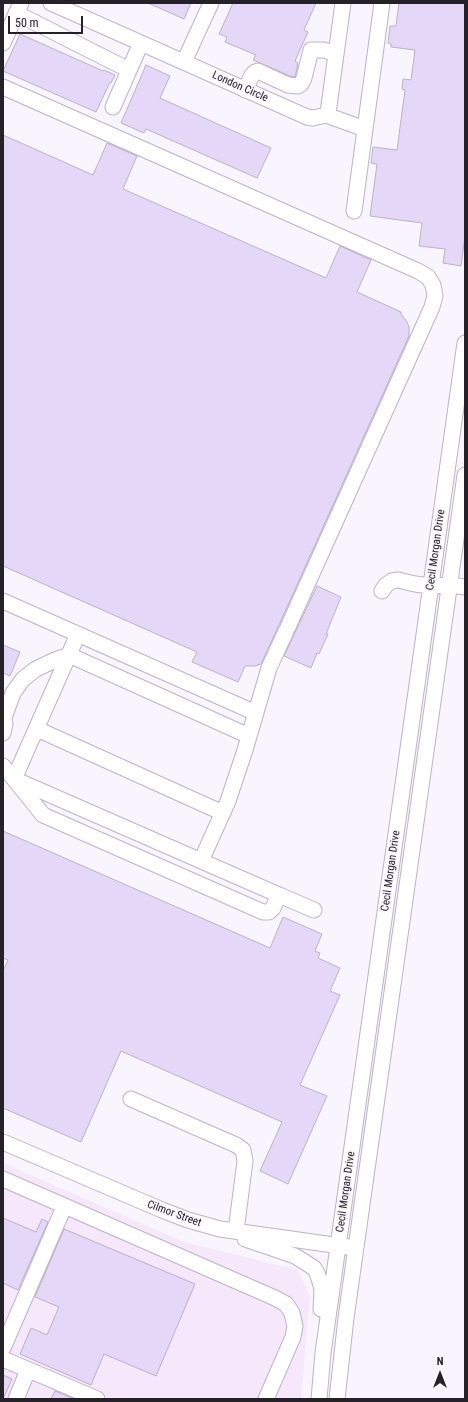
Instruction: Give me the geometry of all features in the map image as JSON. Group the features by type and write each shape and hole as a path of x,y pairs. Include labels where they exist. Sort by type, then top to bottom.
{"street":[{"name":"London Circle","path":"52,3 307,117 313,118 326,115"},
{"path":"184,62 211,3"},
{"path":"343,3 326,115 365,129"},
{"path":"354,211 382,3"},
{"path":"3,42 18,8 129,70"},
{"path":"113,107 141,43"},
{"path":"245,90 252,75 258,71 288,85 298,86 304,78 311,50 324,50 336,54"},
{"path":"3,87 418,271 428,277 433,285 435,296 432,307 269,668 228,801 201,861"},
{"name":"Cecil Morgan Drive","path":"319,1399 323,1353 465,343"},
{"name":"Cecil Morgan Drive","path":"337,1399 346,1318 465,475"},
{"path":"382,591 392,580 430,586 450,585 465,587"},
{"path":"3,601 256,713"},
{"path":"14,779 78,634"},
{"path":"3,733 5,724 4,712 17,686 26,676 36,669 55,660 69,656 249,736"},
{"path":"37,729 222,813"},
{"path":"3,766 43,815 263,912 269,912 273,908 279,895"},
{"path":"14,779 314,910"},
{"path":"131,1099 236,1145 243,1150 245,1161 236,1231"},
{"name":"Cilmor Street","path":"3,1142 188,1220 220,1229 356,1248"},
{"path":"3,1179 286,1304 292,1313 295,1326 293,1337 266,1399"},
{"path":"3,1348 64,1206"},
{"path":"220,1229 295,1256 310,1265 317,1273 320,1280 322,1288 321,1310 327,1325"},
{"path":"3,1359 97,1399"},
{"path":"16,1399 28,1370"}],"shaded area":[{"path":"3,1163 184,1242 298,1270 310,1296 301,1399 3,1399"}],"building":[{"path":"148,3 191,3 184,19"},
{"path":"233,3 316,3 304,30 308,32 295,61 298,63 295,77 253,60 256,55 225,42 227,37 219,34"},
{"path":"399,3 465,3 465,236 461,266 443,263 445,249 419,246 422,223 370,216 377,164 371,163 373,147 397,150 405,90 402,89 403,79 411,80 415,50 391,47 391,44 388,43 390,26 396,26"},
{"path":"20,34 115,75 111,83 110,82 96,112 3,71"},
{"path":"146,65 170,76 160,98 271,148 257,178 146,129 144,133 121,123"},
{"path":"3,135 93,175 107,143 137,156 123,189 326,278 340,246 371,260 357,292 401,312 407,322 409,327 409,336 261,664 255,666 245,666 238,682 192,662 197,652 3,566"},
{"path":"317,586 341,597 326,634 328,634 319,654 317,653 311,668 284,656"},
{"path":"3,645 20,652 10,676 3,673"},
{"path":"3,831 270,948 283,917 322,934 315,951 320,953 318,958 340,968 330,991 340,995 300,1085 327,1096 288,1184 260,1171 282,1122 121,1051 81,1142 3,1108 3,971 8,960 3,958"},
{"path":"3,1218 36,1232 42,1219 48,1222 18,1290 3,1283"},
{"path":"64,1229 195,1284 156,1376 104,1354 91,1385 20,1354 31,1328 47,1335 59,1307 35,1297"},
{"path":"3,1375 12,1379 3,1399"},
{"path":"55,1391 74,1399 51,1399"}]}
